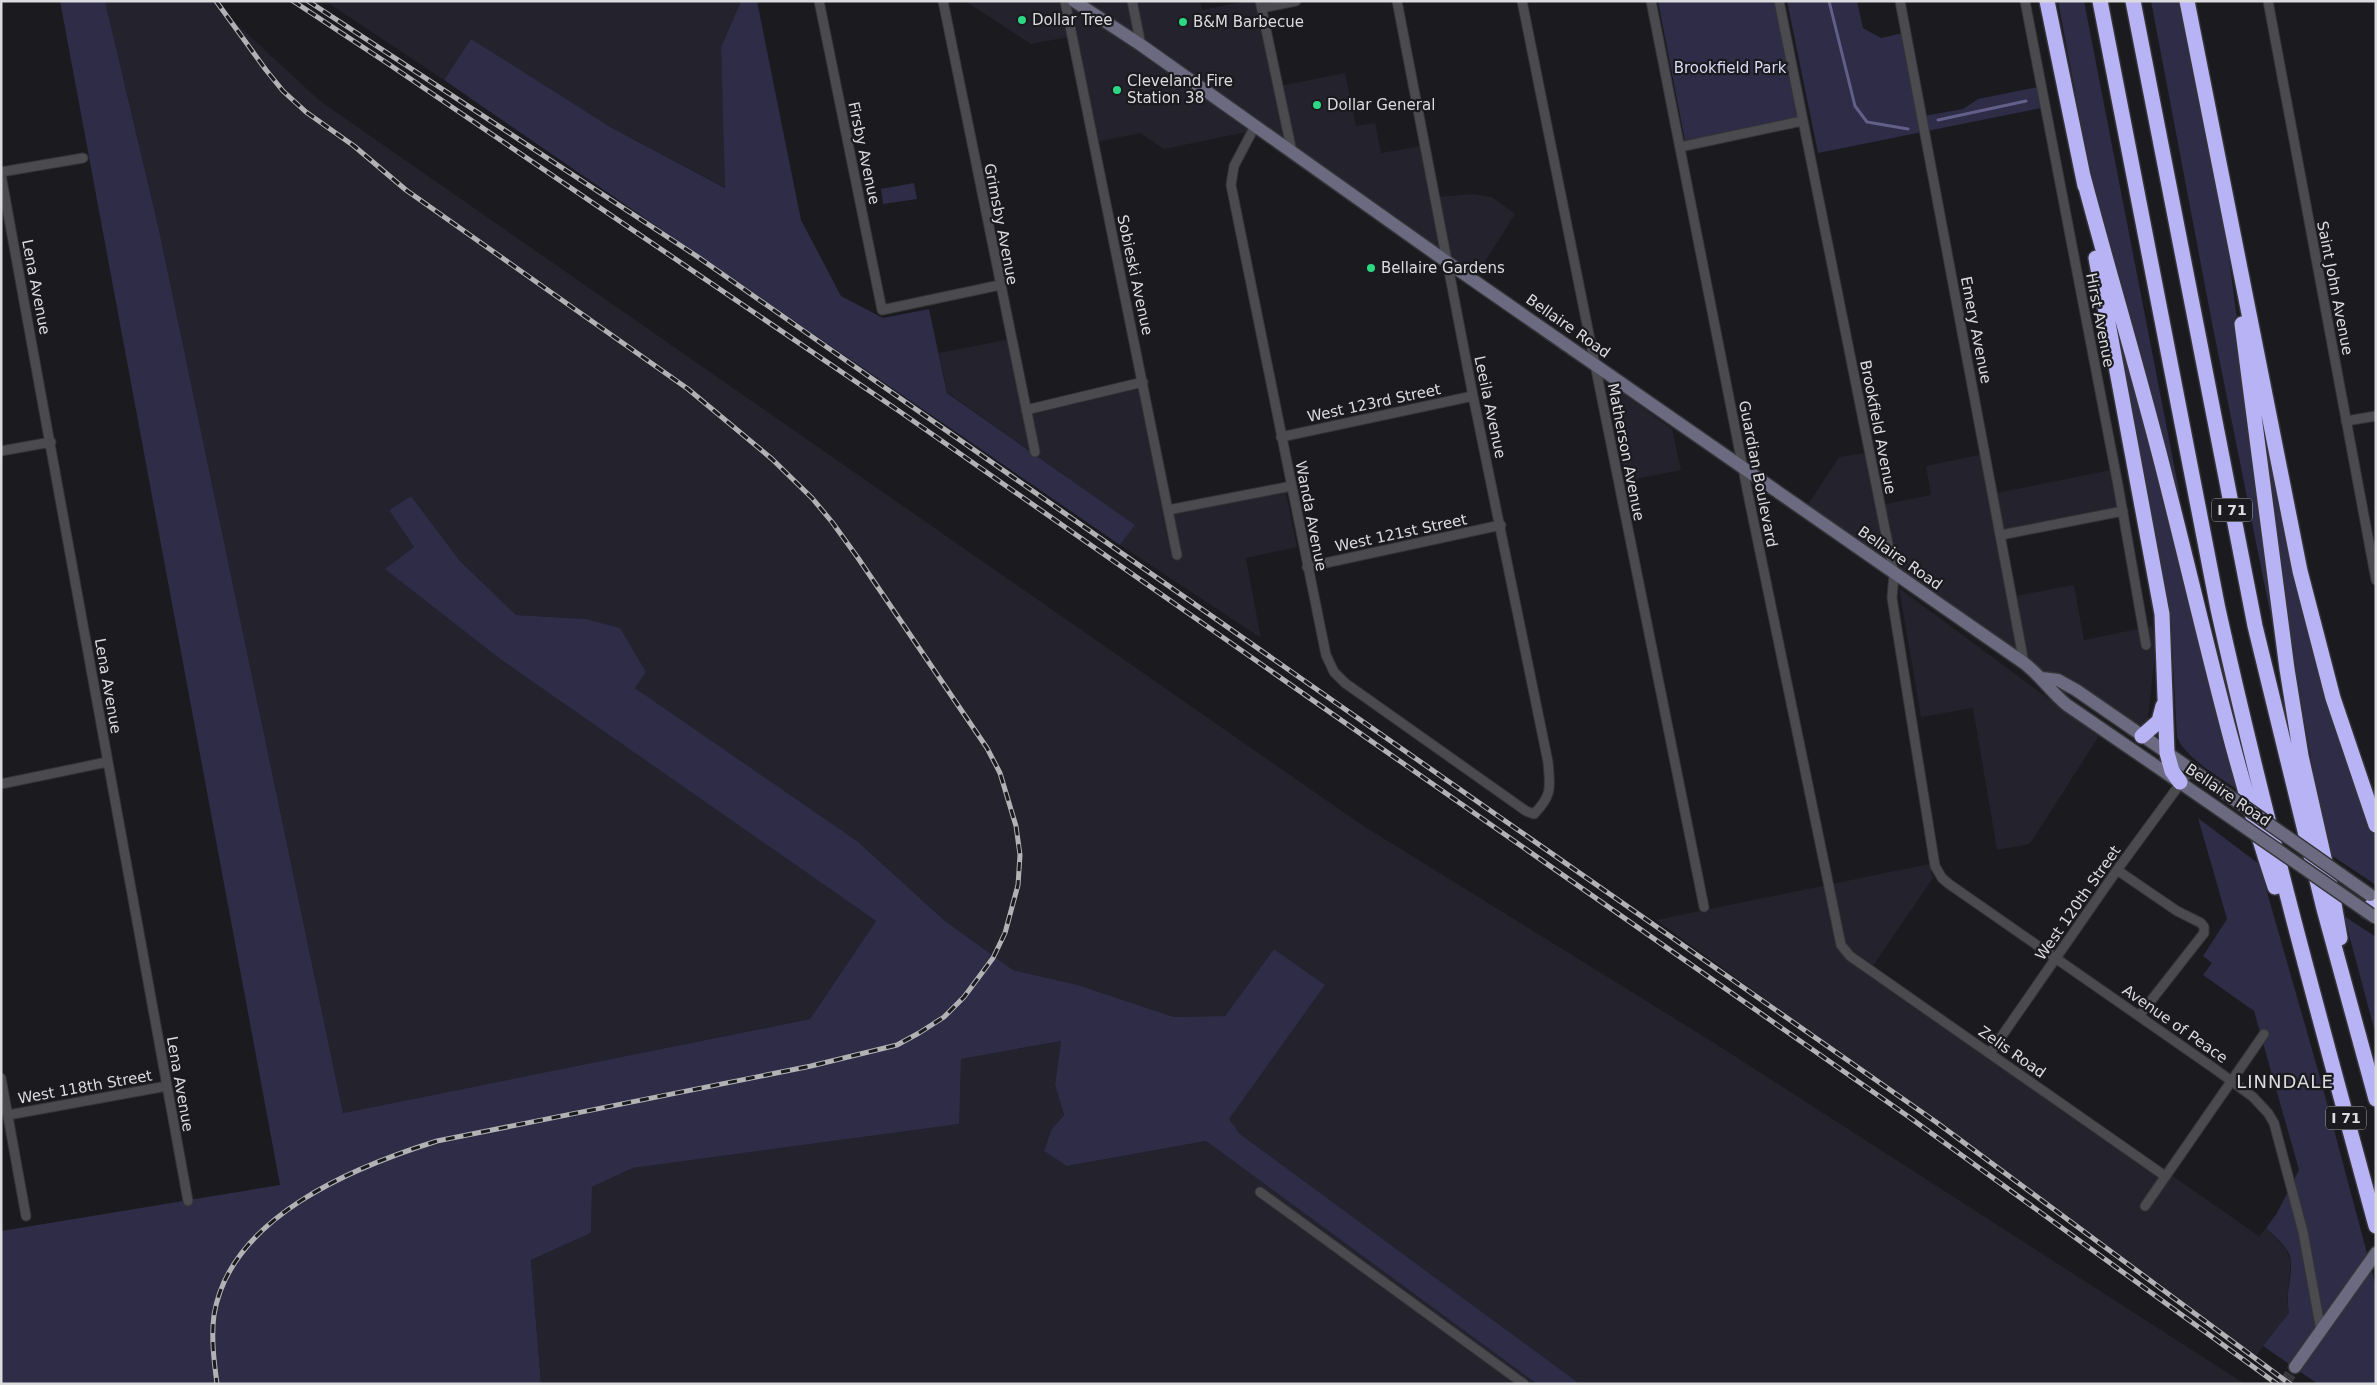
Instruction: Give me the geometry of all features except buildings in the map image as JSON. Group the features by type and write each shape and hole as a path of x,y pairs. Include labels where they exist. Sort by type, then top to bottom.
{"highway":[{"path":"2047,1 2083,176 2162,614 2166,682 2167,753 2172,772 2180,782"},
{"path":"2052,1 2060,63"},
{"name":"I 71","path":"2100,1 2218,609 2280,871 2376,1226"},
{"name":"I 71","path":"2133,1 2255,626 2317,881 2376,1099"},
{"path":"2187,1 2233,236 2242,271 2284,494 2312,623 2333,698 2376,825"},
{"path":"2083,176 2163,467 2242,780 2271,877 2317,1011"},
{"path":"2233,236 2287,669 2301,756 2333,898 2353,1015"},
{"path":"2142,736 2161,717 2166,682"}],"street":[{"name":"Firsby Avenue","path":"819,1 882,310 1000,285"},
{"name":"Grimsby Avenue","path":"942,1 1035,452"},
{"name":"Sobieski Avenue","path":"1064,1 1178,555"},
{"name":"Bellaire Road","path":"1074,1 1141,45 1447,262 2024,663 2042,678 2053,693 2067,705 2204,799 2373,907"},
{"path":"1132,1 1141,45"},
{"path":"1292,153 1261,5 1296,1"},
{"name":"Leeila Avenue","path":"1397,1 1473,396 1501,525 1548,762 1550,787 1546,802 1534,814"},
{"name":"Matherson Avenue","path":"1522,1 1704,907"},
{"name":"Guardian Boulevard","path":"1650,1 1742,468 1838,937 1845,951"},
{"name":"Brookfield Avenue","path":"1779,1 1894,574 1892,598 1934,861"},
{"name":"Emery Avenue","path":"1900,1 2024,663"},
{"name":"Hirst Avenue","path":"2025,1 2123,511 2146,645"},
{"name":"Saint John Avenue","path":"2268,1 2376,580"},
{"path":"1680,147 1802,121"},
{"name":"Wanda Avenue","path":"1255,126 1234,166 1231,185 1326,655 1334,672 1345,683 1518,806 1534,814"},
{"path":"1,174 83,158"},
{"name":"Lena Avenue","path":"1,174 188,1202"},
{"path":"1026,410 1143,382"},
{"name":"West 123rd Street","path":"1281,437 1473,396"},
{"path":"2346,421 2376,416"},
{"path":"1,451 51,442"},
{"path":"1168,510 1292,486"},
{"path":"2001,535 2123,511"},
{"name":"West 121st Street","path":"1307,567 1501,525"},
{"name":"Bellaire Road","path":"2042,678 2058,680 2191,769 2373,907"},
{"path":"1,784 107,762"},
{"name":"West 120th Street","path":"1990,1053 2117,870 2191,769"},
{"name":"Avenue of Peace","path":"1934,861 1938,874 1949,884 2232,1081 2261,1104 2276,1128 2303,1232 2321,1332"},
{"path":"2117,870 2176,911 2201,923 2204,930 2139,1016"},
{"name":"Zelis Road","path":"1845,951 2165,1176"},
{"path":"2145,1206 2264,1034"},
{"path":"1,1078 26,1216"},
{"name":"West 118th Street","path":"8,1115 167,1086"},
{"path":"1260,1192 1524,1384"},
{"path":"2295,1367 2376,1254"}],"shaded area":[{"path":"105,1 212,1 320,101 1362,825 1711,1041 2245,1384 1580,1384 1240,1134 1228,1119 1325,985 1274,949 1225,1016 1174,1017 1078,985 1013,970 945,921 857,841 635,688 586,619 516,615 460,561 411,496 389,510 414,547 386,569 500,659 876,921 810,1019 343,1113 159,230"},
{"path":"325,1 741,1 721,47 726,188 612,128 471,40 444,80"},
{"path":"965,1 1200,1 1202,10 1246,1 1263,1 1280,86 1345,73 1356,126 1375,123 1381,153 1427,145 1437,197 1472,194 1492,197 1515,214 1471,284 1250,127 1247,132 1164,149 1140,133 1092,143 1069,37 1031,44"},
{"path":"1015,338 1030,412 1146,386 1171,506 1284,483 1297,547 1246,558 1261,638 1120,545 1134,525 947,392 939,353"},
{"path":"1607,382 1672,429 1681,470 1626,481"},
{"path":"1865,453 1876,506 1931,495 1926,466 1983,454 1991,494 2111,470 2120,516 2005,538 2015,596 2074,585 2084,640 2152,626 2156,644 2145,745 1807,506 1839,457"},
{"path":"1899,588 2099,736 2030,844 1997,850 1973,708 1921,717"},
{"path":"1929,864 1933,878 1872,967 2259,1236 2266,1228 2286,1249 2291,1262 2287,1300 2289,1313 2256,1356 1656,920"},
{"path":"1061,1041 1055,1085 1064,1115 1052,1129 1067,1166 1206,1141 1537,1384 541,1384 531,1260 591,1233 592,1187 633,1168 958,1124 960,1059"}],"green space":[{"path":"60,1 105,1 159,230 343,1113 810,1019 876,921 500,659 385,569 414,547 389,510 411,496 460,561 516,615 586,619 620,628 646,672 635,688 857,841 945,921 1013,970 1078,985 1174,1017 1225,1016 1274,949 1325,985 1229,1119 1240,1134 1580,1384 1537,1384 1206,1141 1067,1166 1044,1151 1052,1129 1064,1115 1055,1085 1061,1041 961,1059 959,1124 633,1168 592,1187 591,1233 531,1260 541,1384 1,1384 1,1231 280,1185"},
{"path":"741,1 757,1 801,220 841,296 883,318 929,309 947,393 1135,525 1120,545 444,80 471,39 612,128 725,188 721,47"},
{"name":"Brookfield Park","path":"1658,1 1775,1 1798,118 1685,141"},
{"path":"1787,1 1857,1 1863,28 1881,38 1903,33 1918,117 1963,109 1978,99 2038,87 2041,108 1818,153"},
{"path":"2058,1 2084,1 2180,496 2176,498 2093,188"},
{"path":"2151,1 2180,1 2228,250 2276,621 2272,622 2212,323"},
{"path":"914,183 917,199 883,204 881,189"},
{"path":"2125,353 2239,791 2195,760 2181,745 2177,737 2171,626 2121,355"},
{"path":"2266,428 2311,642 2336,734 2376,838 2376,885 2331,855 2313,772 2287,616 2263,429"},
{"path":"2198,818 2259,864 2321,1081 2376,1287 2376,1384 2318,1384 2263,1346 2289,1313 2288,1299 2291,1268 2288,1252 2266,1228 2277,1213 2299,1170 2254,1011 2203,975 2212,963 2203,956 2227,919"},
{"path":"2344,916 2376,937 2376,1036"}],"waterway":[{"path":"1829,1 1855,106 1867,122 1908,129"},
{"path":"1938,120 2026,101"}],"tunnel":[{"path":"2284,1384 2295,1367"}],"railway":[{"path":"216,1 283,91 306,112 354,146 406,190 688,389 772,459 812,498 858,558 987,748 1000,773 1016,826 1020,855 1018,885 1005,933 993,958 964,997 944,1017 897,1045 811,1066 437,1141 369,1165 300,1201 270,1224 244,1250 225,1280 213,1324 213,1350 217,1384"},
{"path":"293,1 899,411 1909,1117 2277,1384"},
{"path":"308,1 695,255 1936,1122 2290,1384"}],"place":[{"name":"Dollar Tree","path":"1022,20"},
{"name":"B&M Barbecue","path":"1183,22"},
{"name":"Cleveland Fire Station 38","path":"1117,90"},
{"name":"Dollar General","path":"1317,105"},
{"name":"Bellaire Gardens","path":"1371,268"}],"district":[{"name":"LINNDALE","path":"2285,1082"}]}
